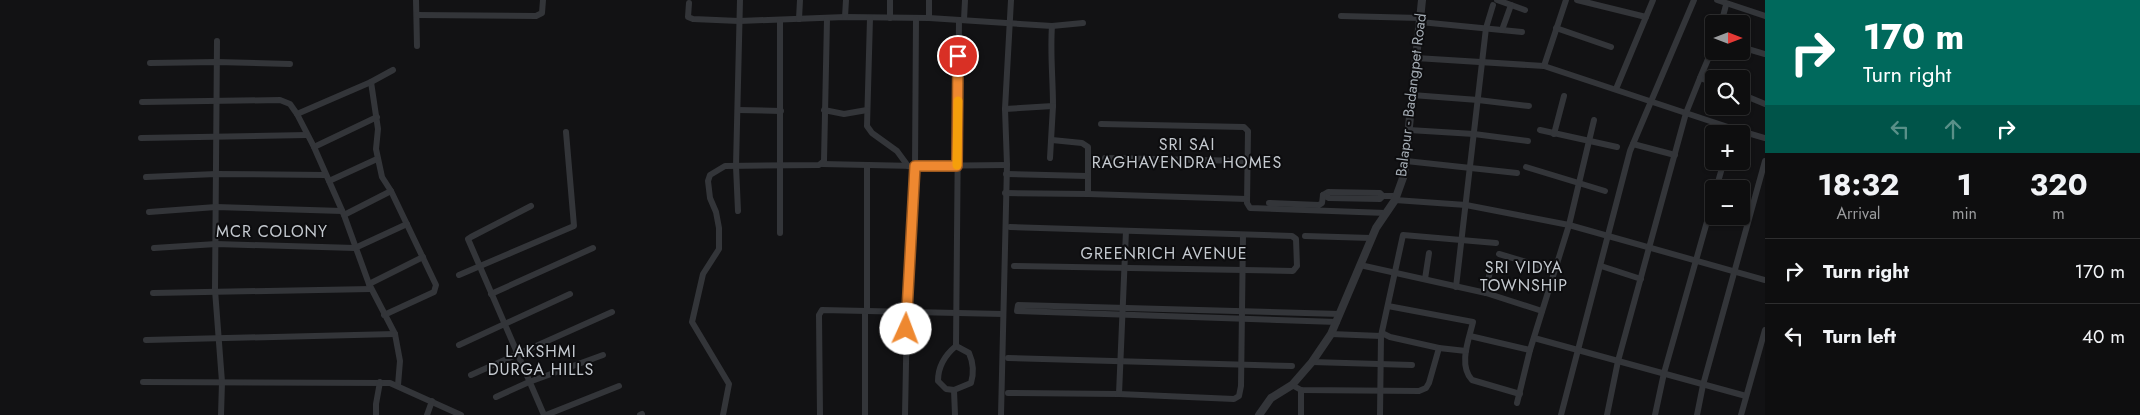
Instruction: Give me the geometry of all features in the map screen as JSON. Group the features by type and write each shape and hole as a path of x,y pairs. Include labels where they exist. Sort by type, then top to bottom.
{"street":[{"path":"416,0 417,46"},
{"path":"417,15 536,16 542,13 543,0"},
{"path":"738,211 736,166 740,0"},
{"path":"799,20 800,0"},
{"path":"846,0 846,17"},
{"path":"890,0 890,18"},
{"path":"929,18 930,0"},
{"path":"956,346 957,166 962,20 965,0"},
{"path":"1001,415 1007,165 1005,109 1011,0"},
{"name":"Balapur - Badangpet Road","path":"1259,415 1271,398 1292,385 1312,362 1331,334 1372,238 1396,198 1404,175 1406,161 1422,0"},
{"path":"1544,66 1566,0"},
{"path":"1577,0 1646,17"},
{"path":"1616,89 1653,0"},
{"path":"1561,415 1601,266 1617,195 1633,144 1650,100 1694,0"},
{"path":"1717,0 1726,5 1765,16"},
{"path":"1456,287 1486,28 1499,2 1525,10"},
{"path":"689,3 688,16 690,18 739,21 780,21 846,17 929,18 1052,26 1083,22"},
{"path":"1502,30 1511,5"},
{"path":"1723,15 1726,5"},
{"path":"1341,16 1420,20 1522,32"},
{"path":"870,18 868,130 897,151 911,166"},
{"path":"822,164 825,158 824,110 827,19"},
{"path":"905,415 916,19"},
{"path":"780,21 780,233"},
{"path":"1050,158 1054,68 1051,46 1052,26"},
{"path":"1556,28 1611,47"},
{"path":"218,41 215,290 222,382 221,415"},
{"path":"1750,50 1765,54"},
{"path":"1416,58 1482,64 1544,66 1650,100 1716,125"},
{"path":"1607,415 1618,361 1686,113 1707,60"},
{"path":"150,64 217,62 290,64"},
{"path":"297,114 371,82 393,70"},
{"path":"1700,78 1705,80"},
{"path":"371,82 378,129 377,159 382,177 391,191 423,256 434,280 435,291 384,315"},
{"path":"1412,95 1529,106"},
{"path":"1554,134 1564,96"},
{"path":"1750,98 1765,104"},
{"path":"142,102 280,100 290,104 314,147 343,213 370,286 395,334 400,361 398,385"},
{"path":"1005,109 1053,106"},
{"path":"738,110 781,111"},
{"path":"824,110 844,114 867,110"},
{"path":"314,147 377,117"},
{"path":"1518,403 1530,350 1569,225 1594,120"},
{"path":"1101,124 1244,127 1248,131 1247,206 1250,208 1386,213"},
{"path":"1409,130 1474,134 1528,141"},
{"path":"1540,130 1617,147"},
{"path":"460,275 574,226 566,132"},
{"path":"141,138 307,135"},
{"path":"1750,135 1765,138"},
{"path":"1052,140 1082,143 1088,147 1088,194"},
{"path":"1633,144 1675,155"},
{"path":"1105,158 1247,161"},
{"path":"329,181 377,159"},
{"path":"1406,161 1470,170 1517,173"},
{"path":"1697,415 1703,385 1765,161"},
{"path":"723,415 729,384 692,322 703,274 719,249 719,228 710,198 708,181 710,175 725,166 822,164 911,166 1007,165"},
{"path":"865,415 868,165"},
{"path":"1526,167 1605,191"},
{"path":"146,177 216,174 325,174"},
{"path":"1006,174 1087,176"},
{"path":"149,212 216,207 343,213 391,191"},
{"path":"1268,203 1319,205 1322,204 1323,195 1328,192 1380,192 1383,196 1396,198 1466,205 1569,225 1765,280"},
{"path":"1005,193 1247,199"},
{"path":"531,206 470,236 468,240 545,415 619,386"},
{"path":"154,248 216,244 355,248 407,224"},
{"path":"1654,415 1706,225"},
{"path":"1010,227 1294,237 1297,266 1293,271 1241,272 1014,266"},
{"path":"1119,394 1126,231"},
{"path":"1008,393 1119,394 1234,399 1241,393 1241,272 1243,234"},
{"path":"1380,415 1382,335 1403,234 1496,244"},
{"path":"1305,236 1372,238"},
{"path":"491,294 593,248"},
{"path":"1425,279 1429,253"},
{"path":"1499,254 1554,270"},
{"path":"153,293 370,286 423,256"},
{"path":"1360,264 1486,293 1542,311"},
{"path":"1486,293 1491,265"},
{"path":"1601,266 1641,279"},
{"path":"460,344 570,294"},
{"path":"1337,322 1018,312 1017,306 1122,307 1340,314"},
{"path":"1388,306 1473,322 1466,351 1470,377 1472,380 1520,394"},
{"path":"820,415 819,315 822,310 1003,314"},
{"path":"471,375 612,312"},
{"path":"1741,415 1765,330"},
{"path":"146,340 395,334"},
{"path":"1331,334 1382,335 1439,348 1466,351"},
{"path":"1470,336 1530,350"},
{"path":"1534,338 1746,396"},
{"path":"956,346 969,352 972,360 973,376 971,383 954,390 946,389 938,381 938,370 949,352 956,346"},
{"path":"1292,385 1301,390 1419,391 1426,388 1429,383 1439,348"},
{"path":"496,397 529,382 603,355"},
{"path":"1008,358 1292,366"},
{"path":"1312,362 1412,365"},
{"path":"142,382 380,382 398,385 461,415"},
{"path":"376,415 380,382"},
{"path":"954,390 955,415"},
{"path":"1301,390 1301,415"},
{"path":"427,415 432,401"}],"slow traffic":[{"path":"957,165 958,101"}],"district":[{"name":"SRI SAI RAGHAVENDRA HOMES","path":"1187,153"},
{"name":"MCR COLONY","path":"272,231"},
{"name":"GREENRICH AVENUE","path":"1164,253"},
{"name":"SRI VIDYA TOWNSHIP","path":"1524,276"},
{"name":"LAKSHMI DURGA HILLS","path":"541,360"}],"route":[{"path":"906,329 915,166 957,166 958,56"}]}
